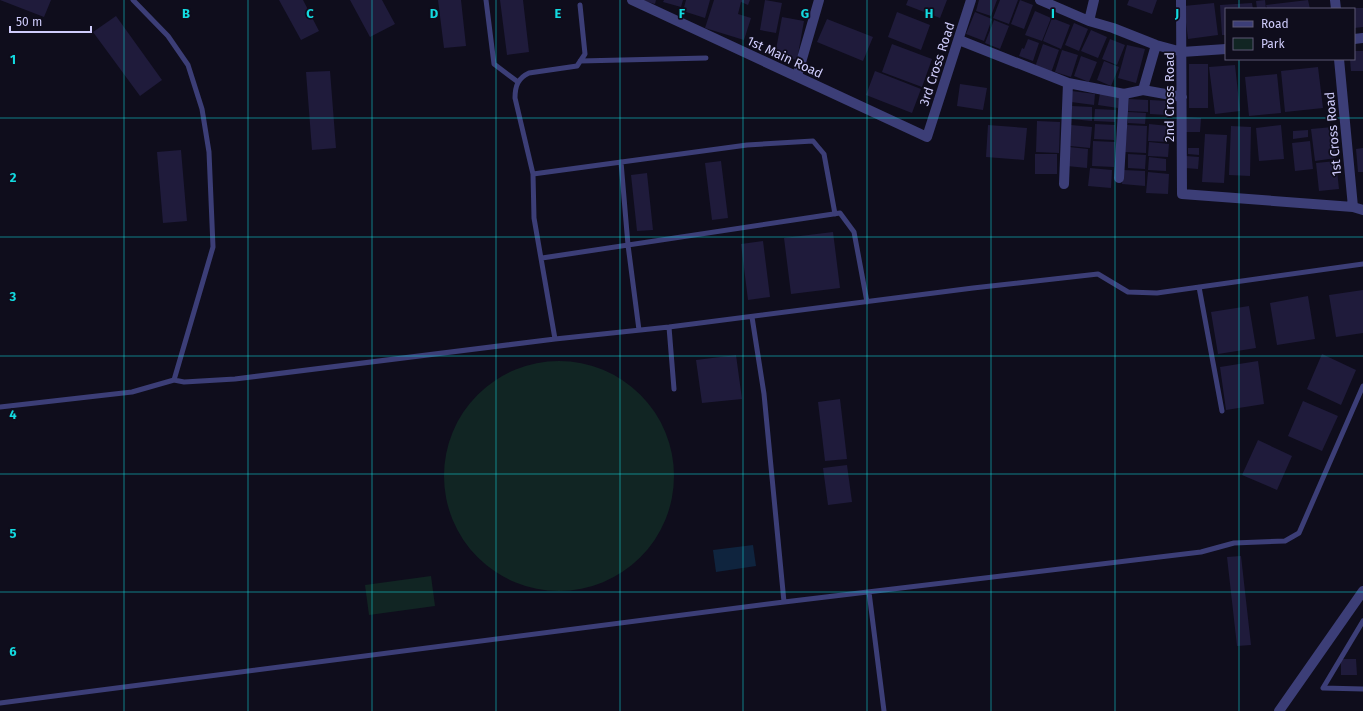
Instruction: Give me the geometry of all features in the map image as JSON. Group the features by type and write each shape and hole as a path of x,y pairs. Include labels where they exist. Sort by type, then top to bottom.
{"street":[{"name":"1st Main Road","path":"632,0 927,137"},
{"path":"797,76 819,0"},
{"name":"3rd Cross Road","path":"927,137 971,0"},
{"path":"1040,0 1089,21 1113,28 1156,45 1182,52 1225,49"},
{"path":"1089,21 1094,0"},
{"name":"2nd Cross Road","path":"1181,0 1182,194 1353,207"},
{"path":"959,40 1068,84 1124,94 1143,90 1182,97"},
{"path":"1143,90 1156,45"},
{"name":"1st Cross Road","path":"1339,60 1353,207"},
{"path":"1064,184 1068,84"},
{"path":"1119,178 1124,94"},
{"path":"1353,207 1363,210"},
{"path":"1279,711 1363,591"}],"lane":[{"path":"133,0 168,36 188,65 202,109 209,152 213,247 174,380"},
{"path":"486,0 494,64 518,82"},
{"path":"555,339 534,218 533,174 515,98 515,86 522,76 529,73 577,66 586,54 580,5"},
{"path":"580,62 706,58"},
{"path":"533,174 747,144 813,141 824,154 835,214"},
{"path":"621,162 628,245 639,330"},
{"path":"542,258 840,213 854,232 867,302"},
{"path":"0,407 132,392 174,380 184,382 235,379 1098,274 1128,292 1157,293 1363,264"},
{"path":"1198,287 1222,411"},
{"path":"752,316 764,394 784,602"},
{"path":"669,327 674,389"},
{"path":"0,703 784,602 1201,552 1234,542 1285,541 1299,533 1363,386"},
{"path":"869,592 884,711"},
{"path":"1363,621 1323,688 1363,690"}],"green space":[{"path":"548,361 570,361 592,366 613,374 632,387 648,403 661,422 669,443 674,465 672,498 661,530 648,549 632,565 613,578 592,586 570,591 548,591 526,586 505,578 486,565 470,549 457,530 449,509 444,487 444,465 449,443 457,422 470,403 486,387 505,374 526,366"},
{"path":"431,576 435,606 369,615 365,585"}],"water":[{"path":"753,545 756,566 716,572 713,550"}],"building":[{"path":"0,0 51,0 44,17"},
{"path":"279,0 303,0 319,31 301,40"},
{"path":"350,0 382,0 395,24 370,37"},
{"path":"438,0 461,0 466,46 444,48"},
{"path":"500,0 523,0 529,52 507,55"},
{"path":"640,0 656,0 655,4"},
{"path":"664,0 683,0 681,7 663,2"},
{"path":"686,0 710,0 705,18 683,11"},
{"path":"714,0 750,0 748,5 741,2 738,14 751,18 744,40 705,28"},
{"path":"765,0 782,3 776,33 760,30"},
{"path":"908,0 947,0 940,18 906,5"},
{"path":"979,0 997,0 991,16 976,11"},
{"path":"1000,0 1018,0 1009,24 993,18"},
{"path":"1020,0 1033,5 1024,29 1011,24"},
{"path":"1129,0 1157,0 1152,14 1127,5"},
{"path":"1265,0 1266,8 1257,8 1256,1"},
{"path":"1308,0 1310,8 1267,8 1266,5"},
{"path":"1214,3 1218,35 1188,39 1184,6"},
{"path":"1252,3 1253,8 1225,8 1225,35 1222,35 1220,5"},
{"path":"1355,8 1363,8 1363,27 1355,28"},
{"path":"1035,11 1051,18 1042,41 1025,35"},
{"path":"897,12 930,25 921,50 888,37"},
{"path":"975,12 992,19 984,41 966,34"},
{"path":"116,16 162,80 140,96 93,32"},
{"path":"782,17 804,21 797,60 775,55"},
{"path":"1052,18 1070,25 1061,49 1043,41"},
{"path":"827,19 873,37 863,61 817,42"},
{"path":"994,20 1009,26 1000,49 985,43"},
{"path":"1074,23 1088,29 1079,51 1065,45"},
{"path":"1091,30 1107,37 1098,58 1081,51"},
{"path":"1028,39 1039,43 1033,61 1019,56"},
{"path":"1110,39 1125,45 1117,65 1102,59"},
{"path":"892,44 932,59 922,87 882,72"},
{"path":"1043,44 1059,50 1051,73 1035,67"},
{"path":"1127,45 1145,49 1136,83 1118,78"},
{"path":"1062,50 1078,55 1071,77 1055,72"},
{"path":"1355,51 1363,51 1363,71 1351,71 1350,60 1355,60"},
{"path":"1081,56 1097,62 1089,82 1074,76"},
{"path":"1104,61 1119,67 1111,86 1097,80"},
{"path":"1189,64 1208,64 1208,108 1189,108"},
{"path":"1235,65 1240,111 1215,114 1209,67"},
{"path":"1318,67 1323,108 1285,112 1281,71"},
{"path":"330,71 336,148 312,150 306,72"},
{"path":"875,71 921,89 912,113 866,95"},
{"path":"1277,74 1281,113 1249,116 1245,77"},
{"path":"960,84 987,88 983,110 957,106"},
{"path":"1072,91 1095,94 1094,105 1071,102"},
{"path":"1100,93 1120,96 1118,108 1098,105"},
{"path":"1129,99 1148,100 1148,112 1128,111"},
{"path":"1150,100 1168,101 1167,115 1150,114"},
{"path":"1072,106 1092,107 1092,121 1071,119"},
{"path":"1095,109 1116,110 1115,122 1094,121"},
{"path":"1128,112 1146,113 1145,124 1128,123"},
{"path":"1185,117 1201,118 1200,132 1185,132"},
{"path":"1037,121 1060,122 1059,153 1036,152"},
{"path":"1095,124 1115,125 1114,140 1094,139"},
{"path":"1149,124 1169,126 1168,142 1148,141"},
{"path":"988,125 1027,128 1024,160 986,157"},
{"path":"1071,125 1092,127 1090,148 1070,146"},
{"path":"1127,125 1147,126 1146,153 1125,152"},
{"path":"1281,125 1284,159 1259,161 1256,128"},
{"path":"1231,126 1251,127 1250,176 1229,175"},
{"path":"1333,127 1336,158 1315,161 1311,129"},
{"path":"1308,130 1308,137 1293,139 1293,131"},
{"path":"1205,134 1227,135 1224,183 1202,182"},
{"path":"1093,141 1115,142 1114,167 1092,166"},
{"path":"1310,141 1313,169 1295,171 1292,143"},
{"path":"1149,142 1169,144 1168,157 1148,156"},
{"path":"1069,147 1088,149 1087,168 1067,166"},
{"path":"1188,148 1199,148 1199,155 1188,154"},
{"path":"1363,148 1363,172 1358,172 1356,149"},
{"path":"181,150 187,221 163,223 157,152"},
{"path":"1035,154 1057,154 1057,174 1035,174"},
{"path":"1128,154 1146,155 1145,169 1128,168"},
{"path":"1186,156 1199,157 1198,169 1185,168"},
{"path":"1149,157 1166,159 1166,171 1148,170"},
{"path":"721,161 728,218 712,220 705,163"},
{"path":"1336,161 1339,189 1319,191 1316,163"},
{"path":"1090,168 1112,170 1111,188 1088,186"},
{"path":"1123,170 1145,171 1145,186 1122,184"},
{"path":"1148,172 1169,174 1168,194 1146,193"},
{"path":"647,173 653,230 637,231 631,175"},
{"path":"833,232 840,288 791,294 784,238"},
{"path":"763,241 770,297 748,300 741,244"},
{"path":"1363,290 1363,333 1336,337 1329,295"},
{"path":"1308,296 1315,339 1277,345 1270,303"},
{"path":"1249,306 1256,348 1218,354 1211,312"},
{"path":"1322,354 1356,370 1341,405 1307,389"},
{"path":"736,355 742,399 702,403 696,360"},
{"path":"1258,361 1264,404 1226,410 1220,367"},
{"path":"840,399 847,459 825,461 818,402"},
{"path":"1303,401 1338,416 1322,451 1288,436"},
{"path":"1258,440 1292,456 1277,490 1242,475"},
{"path":"847,465 852,502 828,505 823,468"},
{"path":"1241,556 1251,645 1237,646 1227,557"},
{"path":"1341,659 1356,659 1357,675 1341,675"}]}
